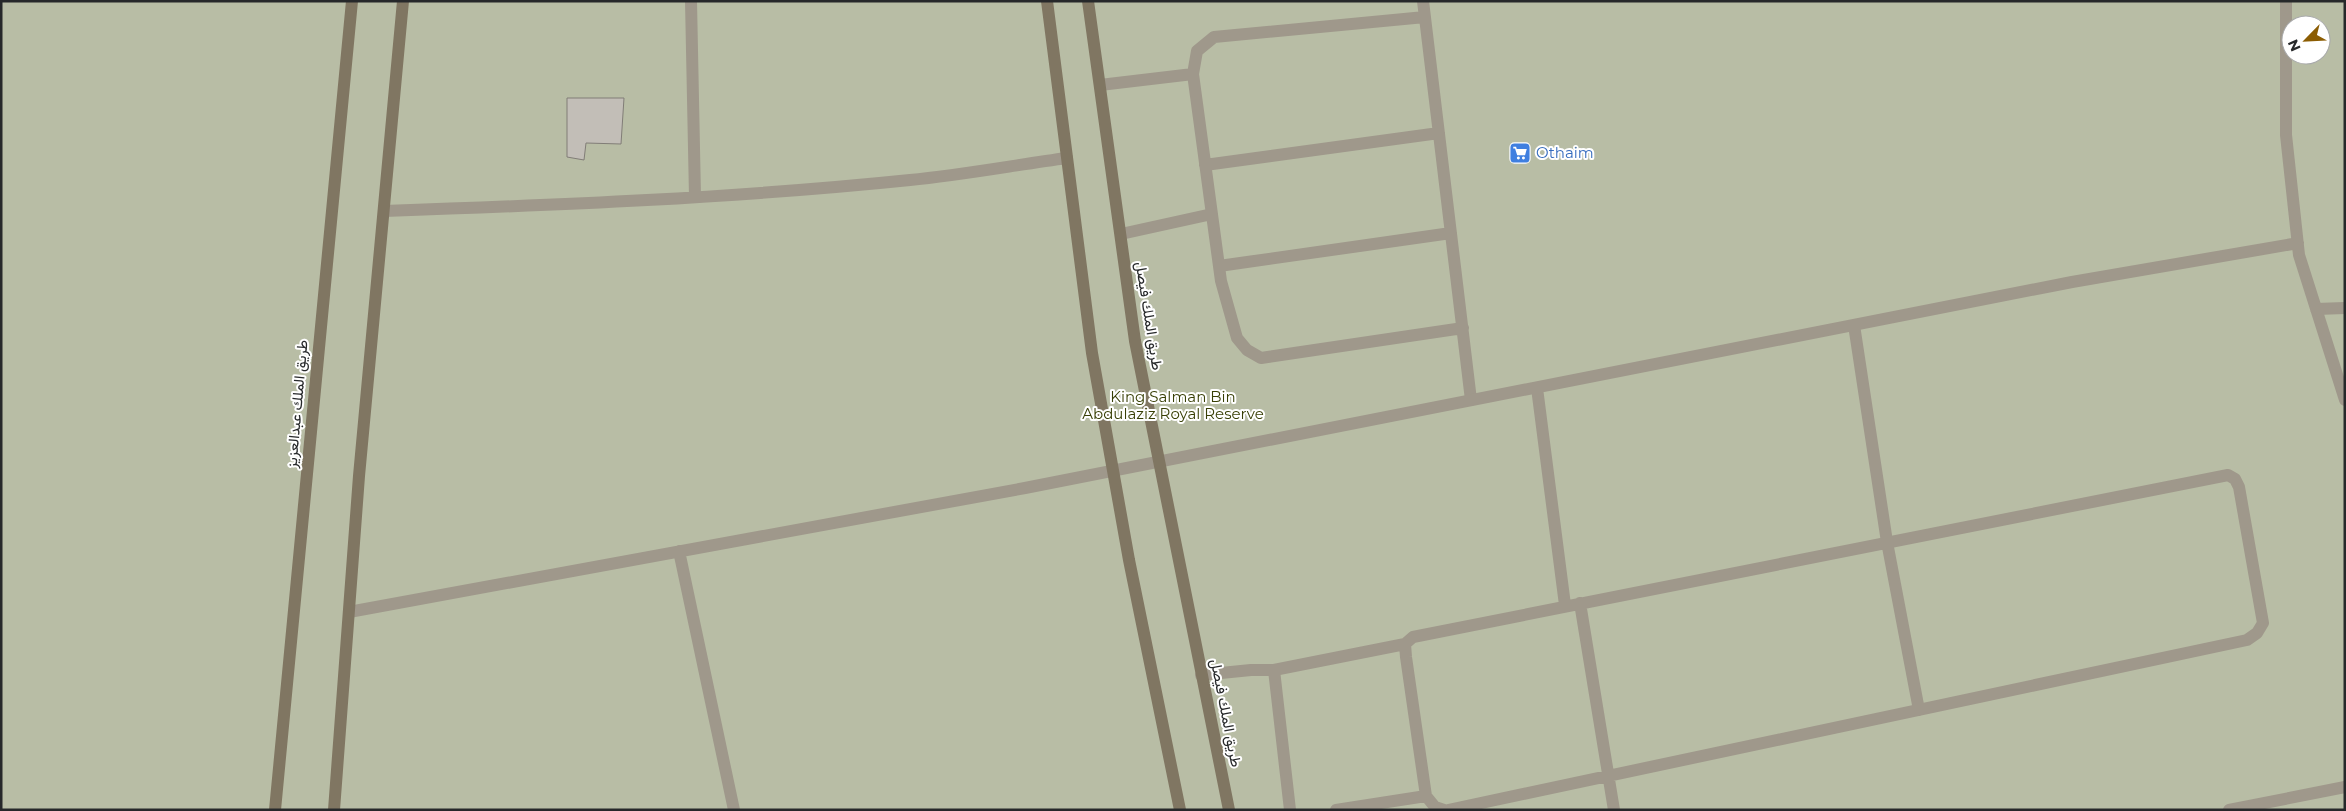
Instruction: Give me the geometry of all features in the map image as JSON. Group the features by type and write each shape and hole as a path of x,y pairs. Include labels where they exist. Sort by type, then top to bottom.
{"main road":[{"name":"طريق الملك عبدالعزيز","path":"274,810 352,1"},
{"path":"334,810 349,612 403,1"},
{"path":"1048,1 1092,353 1129,560 1180,810"},
{"name":"طريق الملك فيصل","path":"1088,1 1135,340 1228,810"}],"street":[{"path":"691,1 695,197"},
{"path":"1423,1 1471,400"},
{"path":"2286,1 2286,135 2299,255 2345,400"},
{"path":"1425,17 1214,37 1197,51 1193,74 1219,266 1237,338 1247,350 1261,358 1463,328"},
{"path":"1100,85 1193,74"},
{"path":"1205,165 1439,133"},
{"path":"384,211 614,203 695,197 910,180 1067,158"},
{"path":"1121,234 1212,214"},
{"path":"1219,266 1451,233"},
{"path":"349,612 1159,462 2072,282 2298,243"},
{"path":"2316,309 2345,308"},
{"path":"1854,325 1887,542 1919,710"},
{"path":"1537,388 1565,605"},
{"path":"1201,675 1251,670 1274,670 1405,644 1414,637 1565,605 2228,475 2235,479 2239,487 2263,623 2257,633 2247,640 1448,810"},
{"path":"679,551 734,810"},
{"path":"1580,603 1614,810"},
{"path":"1405,644 1426,796 1435,807 1444,810"},
{"path":"1274,670 1290,810"},
{"path":"2229,810 2345,787"},
{"path":"1336,810 1426,796"}],"green space":[{"name":"King Salman Bin Abdulaziz Royal Reserve","path":"1,1 2345,1 2345,810 1,810"}],"building":[{"path":"567,98 624,98 621,144 586,143 584,160 567,157"}],"place":[{"name":"Othaim","path":"1520,153"}]}
